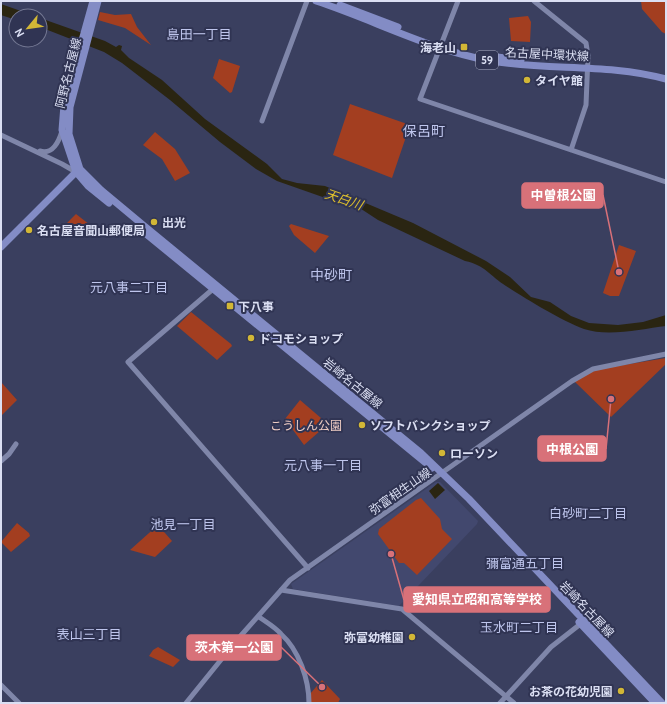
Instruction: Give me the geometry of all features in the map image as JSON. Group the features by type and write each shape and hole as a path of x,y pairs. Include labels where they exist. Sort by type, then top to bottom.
{"main road":[{"name":"阿野名古屋線","path":"76,169 62,130 89,23 93,1"},
{"name":"阿野名古屋線","path":"89,23 98,1"},
{"name":"名古屋中環状線","path":"316,1 441,46"},
{"name":"名古屋中環状線","path":"328,1 469,57 510,64 588,65 636,68 666,75"},
{"name":"名古屋中環状線","path":"588,65 618,69 666,80"},
{"name":"阿野名古屋線","path":"67,106 69,134 76,169"},
{"path":"1,247 76,169"},
{"name":"岩崎名古屋線","path":"76,169 88,186 441,474"},
{"name":"岩崎名古屋線","path":"76,169 401,436 441,474 662,703"},
{"name":"岩崎名古屋線","path":"583,622 655,703"}],"street":[{"path":"262,121 307,1"},
{"path":"458,1 420,99 666,182"},
{"path":"534,1 586,43 588,65 586,105 571,150"},
{"path":"33,150 44,153 53,149 59,142 62,130"},
{"path":"1,135 62,164 76,169"},
{"path":"214,289 192,310 128,362 308,568"},
{"name":"弥富相生山線","path":"186,703 280,590 308,568 572,381 593,369 666,354"},
{"path":"1,461 9,454 16,444"},
{"path":"280,590 402,609 514,703"},
{"path":"259,617 280,632 294,652 307,683 309,703"},
{"path":"500,703 552,648 583,622"},
{"path":"1,685 19,703"}],"shaded area":[{"path":"436,482 440,482 478,521 477,524 399,606 293,589 291,584"}],"green space":[{"path":"641,1 666,1 666,34 662,32 642,9"},
{"path":"100,12 115,15 131,14 137,27 151,45 125,28 98,20"},
{"path":"528,16 531,22 530,42 511,41 509,18"},
{"path":"219,59 240,66 232,92 230,93 213,78"},
{"path":"350,104 410,125 392,178 333,155"},
{"path":"155,132 175,149 190,173 175,181 162,159 143,145"},
{"path":"76,214 99,232 98,235 56,237 55,235"},
{"path":"291,224 329,236 315,253 294,235 289,226"},
{"path":"619,245 636,251 619,296 610,296 603,293"},
{"path":"191,312 231,344 232,346 217,360 177,326"},
{"path":"666,358 666,364 611,417 574,381 593,370"},
{"path":"1,382 17,400 1,416"},
{"name":"こうしん公園","path":"300,400 328,424 304,445 285,419"},
{"path":"421,498 440,519 442,529 452,539 417,575 404,563 399,563 378,534 379,529 416,500"},
{"path":"17,523 29,533 30,536 11,552 1,542"},
{"path":"158,525 172,541 155,557 130,550"},
{"path":"158,647 180,660 173,667 149,656 153,650"},
{"path":"322,680 340,699 338,703 309,703 310,694"}],"water":[{"path":"1,4 12,8 8,8 8,17 1,15"},
{"name":"天白川","path":"48,21 105,41 116,47 119,45 122,46 121,50 129,58 162,80 205,119 267,164 282,179 297,183 325,186 413,223 486,261 510,277 531,297 550,302 571,316 589,323 618,325 643,322 666,315 666,326 614,332 584,329 534,303 500,282 478,265 465,261 378,220 349,201 334,201 277,181 256,169 122,63 104,52 48,30"},
{"path":"438,483 445,490 435,499 429,491"}],"place":[{"name":"海老山","path":"464,47"},
{"name":"タイヤ館","path":"527,80"},
{"name":"出光","path":"154,222"},
{"name":"名古屋音聞山郵便局","path":"29,230"},
{"name":"中曽根公園","path":"619,272"},
{"name":"下八事","path":"230,306"},
{"name":"ドコモショップ","path":"251,338"},
{"name":"中根公園","path":"611,399"},
{"name":"ソフトバンクショップ","path":"362,425"},
{"name":"ローソン","path":"442,453"},
{"name":"愛知県立昭和高等学校","path":"391,554"},
{"name":"弥富幼稚園","path":"412,637"},
{"name":"茨木第一公園","path":"322,687"},
{"name":"お茶の花幼児園","path":"621,691"}],"district":[{"name":"島田一丁目","path":"199,34"},
{"name":"保呂町","path":"424,131"},
{"name":"中砂町","path":"331,275"},
{"name":"元八事二丁目","path":"129,287"},
{"name":"元八事一丁目","path":"323,465"},
{"name":"白砂町二丁目","path":"588,513"},
{"name":"池見一丁目","path":"183,524"},
{"name":"彌富通五丁目","path":"525,563"},
{"name":"玉水町二丁目","path":"519,627"},
{"name":"表山三丁目","path":"89,634"}]}
